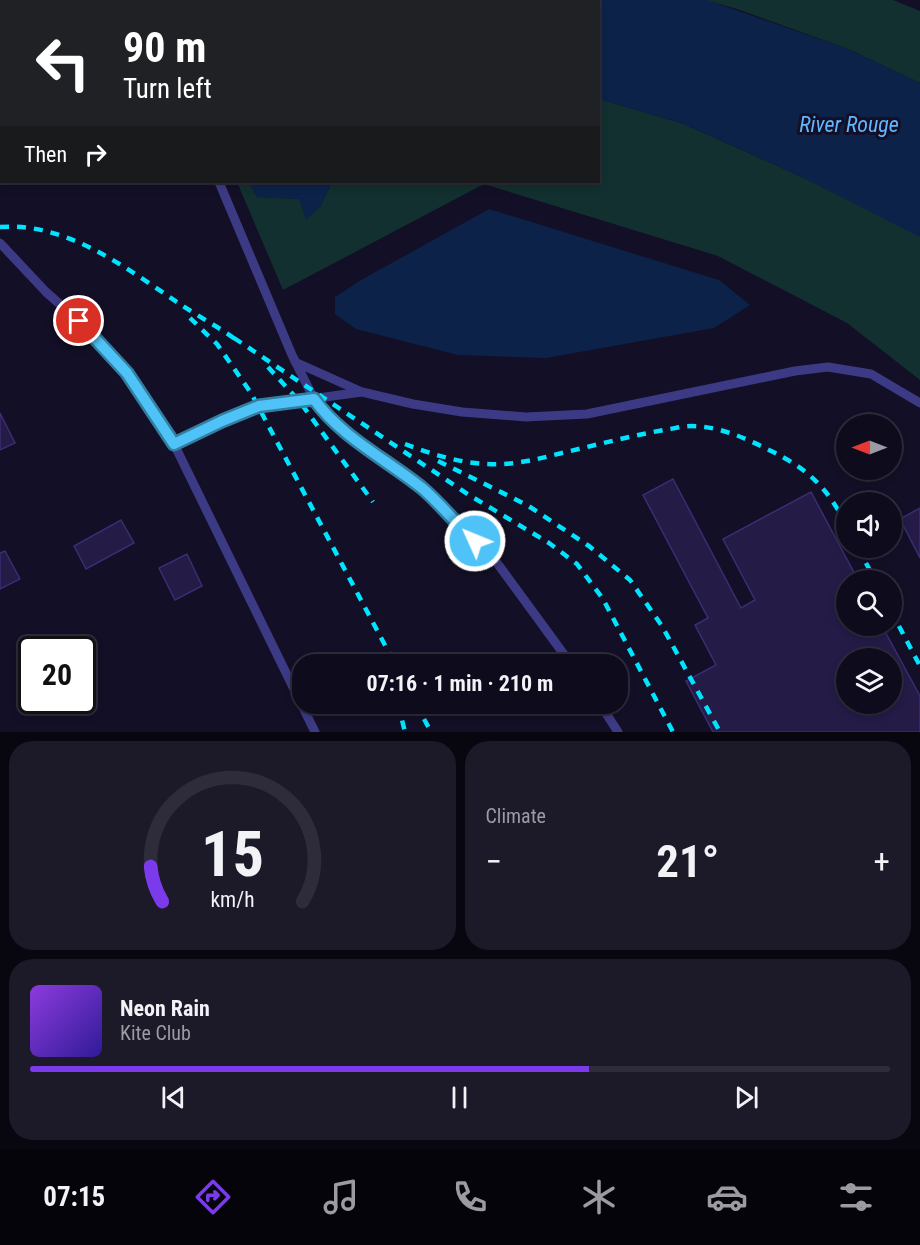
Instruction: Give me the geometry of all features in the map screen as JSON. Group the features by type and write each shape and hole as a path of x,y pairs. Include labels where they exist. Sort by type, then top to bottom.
{"lane":[{"path":"219,183 295,362 322,410 346,433 424,490 458,526 492,556 564,654"},
{"path":"0,243 46,292 79,321 127,373 174,444 315,732"},
{"path":"295,362 362,392 462,412 526,417 587,414 795,371 828,367 871,374 920,403"},
{"path":"174,444 259,406 362,392"},
{"path":"606,714 618,732"}],"green space":[{"path":"705,0 893,0 920,11 920,83 848,49 737,9"},
{"path":"600,99 684,124 920,234 920,380 847,323 718,256 484,184 283,290 237,183 250,183 257,197 300,199 306,219 320,207 332,183 600,183"}],"water":[{"name":"River Rouge","path":"600,0 707,0 848,49 920,83 920,237 804,178 684,124 600,99"},
{"path":"250,183 332,183 320,207 306,220 299,199 257,197"},
{"path":"489,209 719,280 750,305 714,328 546,358 458,355 356,329 335,314 335,297 361,280"}],"building":[{"path":"0,413 15,443 0,450"},
{"path":"673,479 741,608 755,600 723,539 811,492 836,539 836,558 846,558 853,570 836,570 836,636 887,636 894,648 836,648 836,714 902,714 902,663 920,696 920,732 713,732 686,681 716,665 695,625 708,618 643,495"},
{"path":"920,508 920,558 902,523 902,518"},
{"path":"121,520 134,543 86,569 74,546"},
{"path":"5,551 20,579 0,589 0,553"},
{"path":"187,554 202,586 175,600 159,568"}],"railway":[{"path":"0,227 25,227 49,232 96,251 139,276 239,342"},
{"path":"190,318 217,344 251,393 390,654"},
{"path":"234,338 469,495 549,543 577,564 603,599 673,732"},
{"path":"268,367 300,402 373,502"},
{"path":"405,444 453,459 503,464 518,463 681,427 712,428 751,441 795,464 815,480 836,506"},
{"path":"438,461 527,505 589,546 630,580 662,626 720,732"},
{"path":"863,558 870,570"},
{"path":"902,632 920,666"},
{"path":"400,714 405,732"},
{"path":"421,714 431,732"}],"route":[{"path":"79,321 127,373 174,444 259,406 314,399 346,433 436,500 458,526 475,541"}]}
